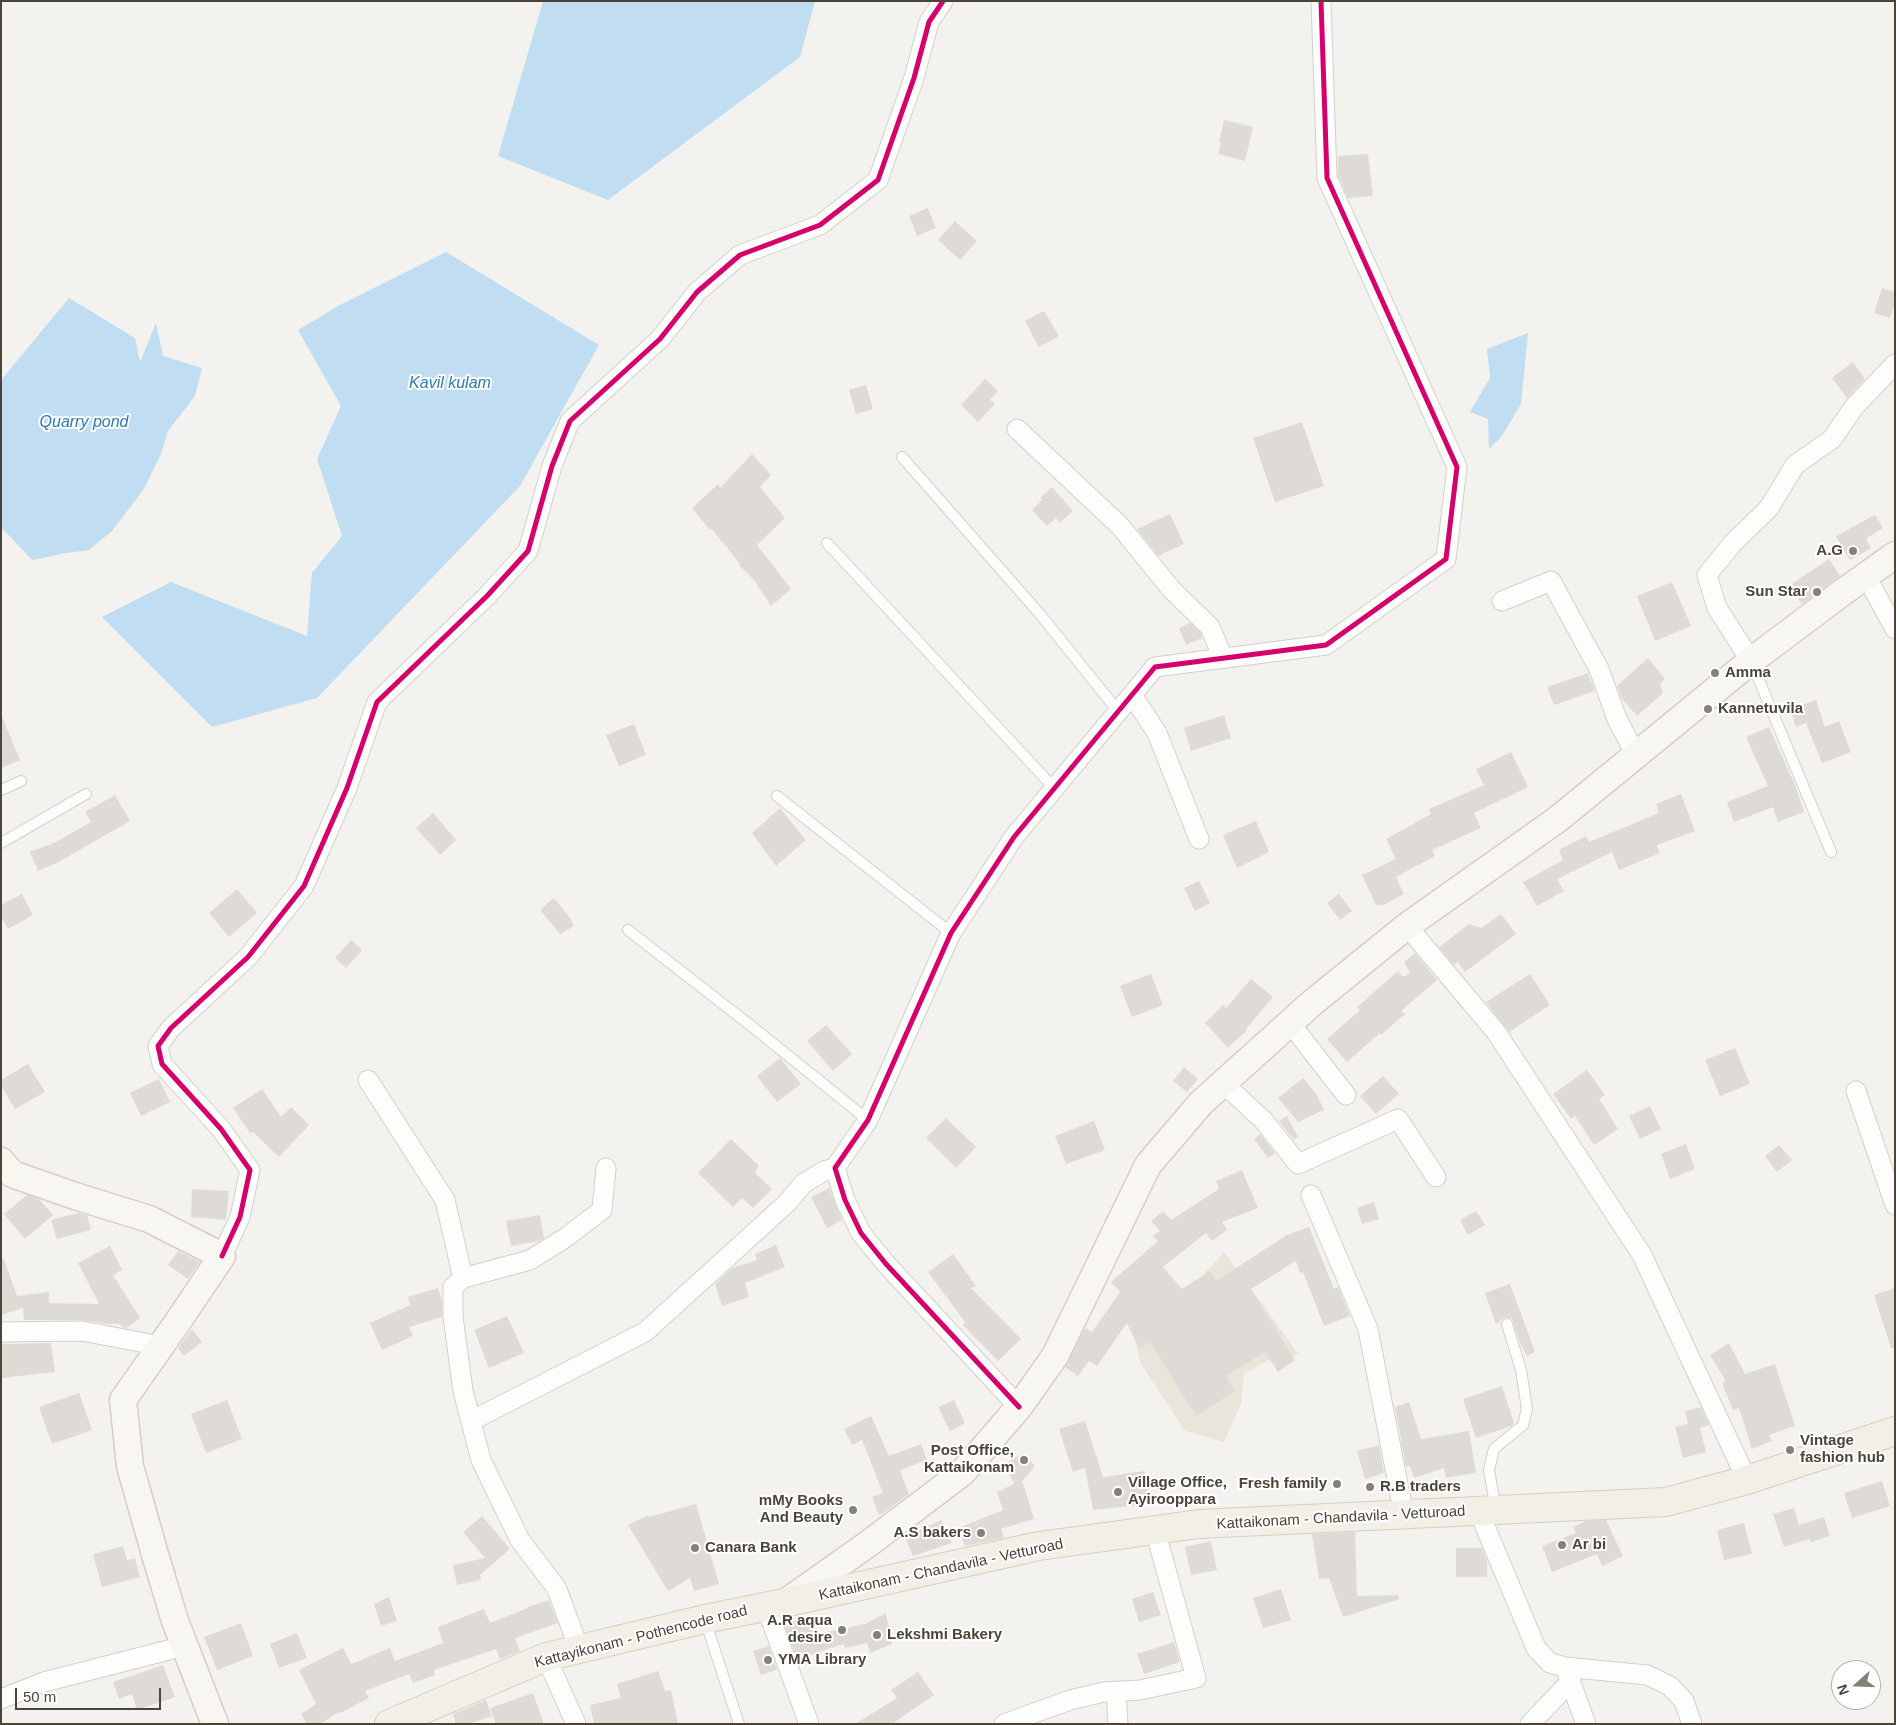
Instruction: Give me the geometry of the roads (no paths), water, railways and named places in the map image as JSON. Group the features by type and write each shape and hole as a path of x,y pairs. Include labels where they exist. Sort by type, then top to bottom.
{"main road":[{"path":"775,1605 868,1544 962,1473 1019,1407 1055,1356 1148,1164 1201,1103 1222,1083 1290,1023 1407,926 1558,819 1751,661 1842,592 1895,555"},
{"path":"5,1170 75,1196 149,1219 222,1256 123,1400 130,1466 164,1586 184,1646 215,1724"},
{"name":"Kattaikonam - Chandavila - Vetturoad","path":"775,1605 1039,1546 1199,1524 1666,1502 1747,1480 1895,1431"},
{"name":"Kattayikonam - Pothencode road","path":"389,1724 546,1657 705,1619 775,1605"}],"street":[{"path":"222,1256 240,1217 250,1170 221,1129 162,1064 158,1046 171,1028 248,957 304,886 347,788 377,702 487,596 528,551 552,466 570,421 660,339 697,292 740,255 820,225 878,180 914,78 929,22 943,1"},
{"path":"471,1421 645,1332 787,1203 804,1183 824,1171 835,1168 868,1120 950,933 1014,837 1155,667 1326,645 1446,558 1457,467 1327,178 1320,1"},
{"path":"1751,661 1717,608 1707,575 1733,543 1769,508 1795,465 1832,439 1854,407 1895,364"},
{"path":"1017,429 1120,526 1171,589 1210,627 1223,658"},
{"path":"1866,576 1895,629"},
{"path":"1502,601 1551,580 1598,669 1618,719 1636,755"},
{"path":"1132,695 1157,733 1199,839"},
{"path":"1407,926 1496,1032 1642,1256 1747,1480"},
{"path":"1290,1023 1346,1095"},
{"path":"368,1080 445,1200 463,1278"},
{"path":"1222,1083 1263,1120 1298,1164 1398,1119 1436,1177"},
{"path":"1856,1091 1895,1205"},
{"path":"579,1649 557,1589 520,1540 481,1460 463,1391 453,1317 454,1287 463,1278 530,1260 565,1238 602,1210 606,1168"},
{"path":"835,1168 845,1200 861,1233 886,1264 1019,1407"},
{"path":"1311,1194 1368,1329 1404,1515"},
{"path":"1,1332 82,1331 161,1346"},
{"path":"1488,1511 1536,1648 1550,1663 1568,1674 1647,1675 1670,1686 1684,1701 1692,1724"},
{"path":"1004,1724 1045,1717 1070,1700 1104,1692 1140,1690 1196,1678 1155,1530"},
{"path":"775,1605 809,1724"},
{"path":"1,1699 44,1682 184,1646"},
{"path":"546,1657 576,1724"},
{"path":"1530,1724 1568,1674"},
{"path":"1568,1674 1586,1724"},
{"path":"1116,1691 1118,1724"}],"lane":[{"path":"902,457 1039,613 1118,711"},
{"path":"827,543 1054,788"},
{"path":"1751,661 1831,852"},
{"path":"1,790 20,781"},
{"path":"1,843 86,794"},
{"path":"777,796 950,933"},
{"path":"628,930 868,1120"},
{"path":"1488,1511 1489,1470 1494,1449 1524,1425 1527,1409 1521,1370 1507,1324"},
{"path":"705,1619 739,1724"}],"water":[{"path":"543,1 815,1 800,57 608,200 498,156"},
{"name":"Kavil kulam","path":"446,252 599,345 520,486 317,698 212,727 102,617 171,582 307,636 312,573 342,536 317,459 341,406 298,330 340,305"},
{"name":"Quarry pond","path":"69,298 135,338 140,362 156,323 163,356 202,368 195,396 168,431 161,454 144,489 112,531 89,550 32,560 1,527 1,380"},
{"path":"1528,333 1521,404 1502,436 1489,449 1488,419 1470,412 1490,378 1487,349"}],"place":[{"name":"A.G","path":"1853,551"},
{"name":"Sun Star","path":"1817,592"},
{"name":"Amma","path":"1715,673"},
{"name":"Kannetuvila","path":"1708,709"},
{"name":"Vintage fashion hub","path":"1790,1450"},
{"name":"Post Office, Kattaikonam","path":"1024,1460"},
{"name":"Fresh family","path":"1337,1484"},
{"name":"R.B traders","path":"1370,1487"},
{"name":"Village Office, Ayirooppara","path":"1118,1492"},
{"name":"mMy Books And Beauty","path":"853,1510"},
{"name":"A.S bakers","path":"981,1533"},
{"name":"Ar bi","path":"1562,1545"},
{"name":"Canara Bank","path":"695,1548"},
{"name":"A.R aqua desire","path":"842,1630"},
{"name":"Lekshmi Bakery","path":"877,1635"},
{"name":"YMA Library","path":"768,1660"}]}
